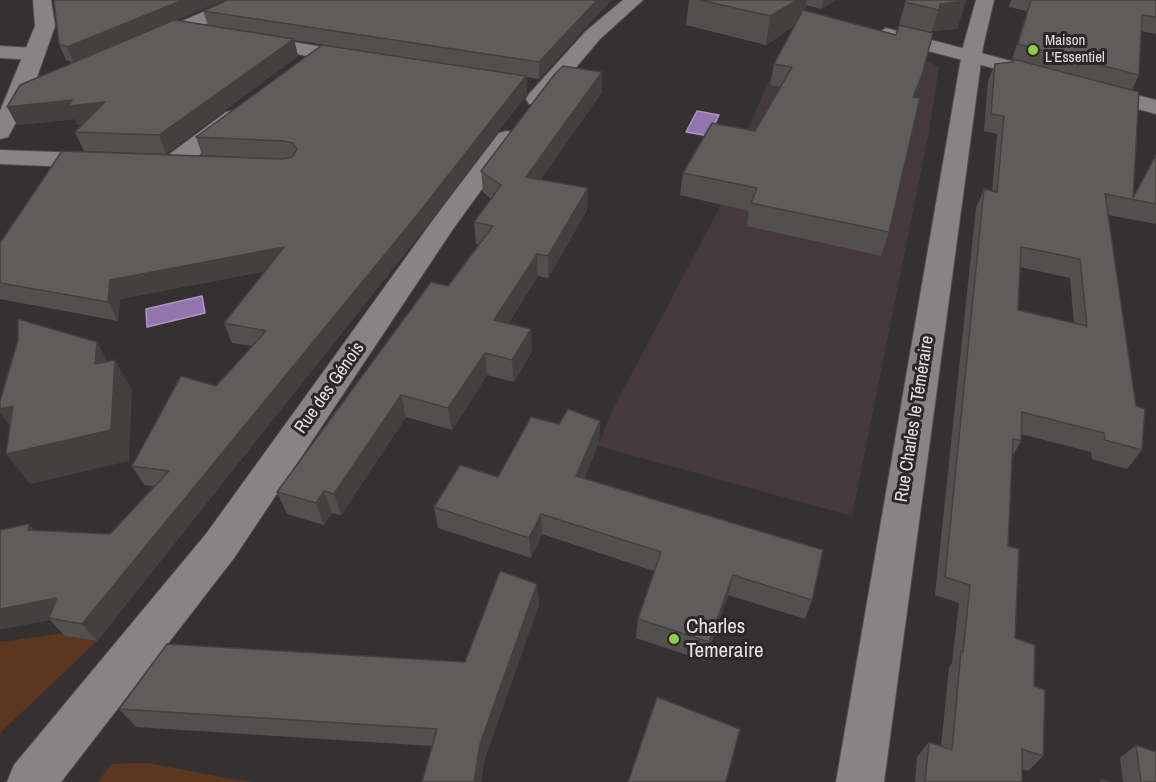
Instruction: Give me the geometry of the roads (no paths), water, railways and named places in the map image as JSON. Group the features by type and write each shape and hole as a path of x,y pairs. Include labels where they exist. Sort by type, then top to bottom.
{"street":[{"path":"0,132 19,96 45,26 42,0"},
{"path":"136,47 246,0"},
{"name":"Rue des Génois","path":"31,782 220,546 442,226 545,88 593,35 634,0"},
{"name":"Rue Charles le Téméraire","path":"860,782 973,56 985,0"},
{"path":"179,29 214,35"},
{"path":"869,29 1156,107"},
{"path":"238,39 379,62"},
{"path":"0,52 34,54"},
{"path":"292,74 320,53"},
{"path":"521,85 545,88"},
{"path":"19,96 40,88"},
{"path":"172,164 255,102"},
{"path":"0,157 207,165"}],"place":[{"name":"Maison L'Essentiel","path":"1033,50"},
{"name":"Charles Temeraire","path":"674,639"}]}
